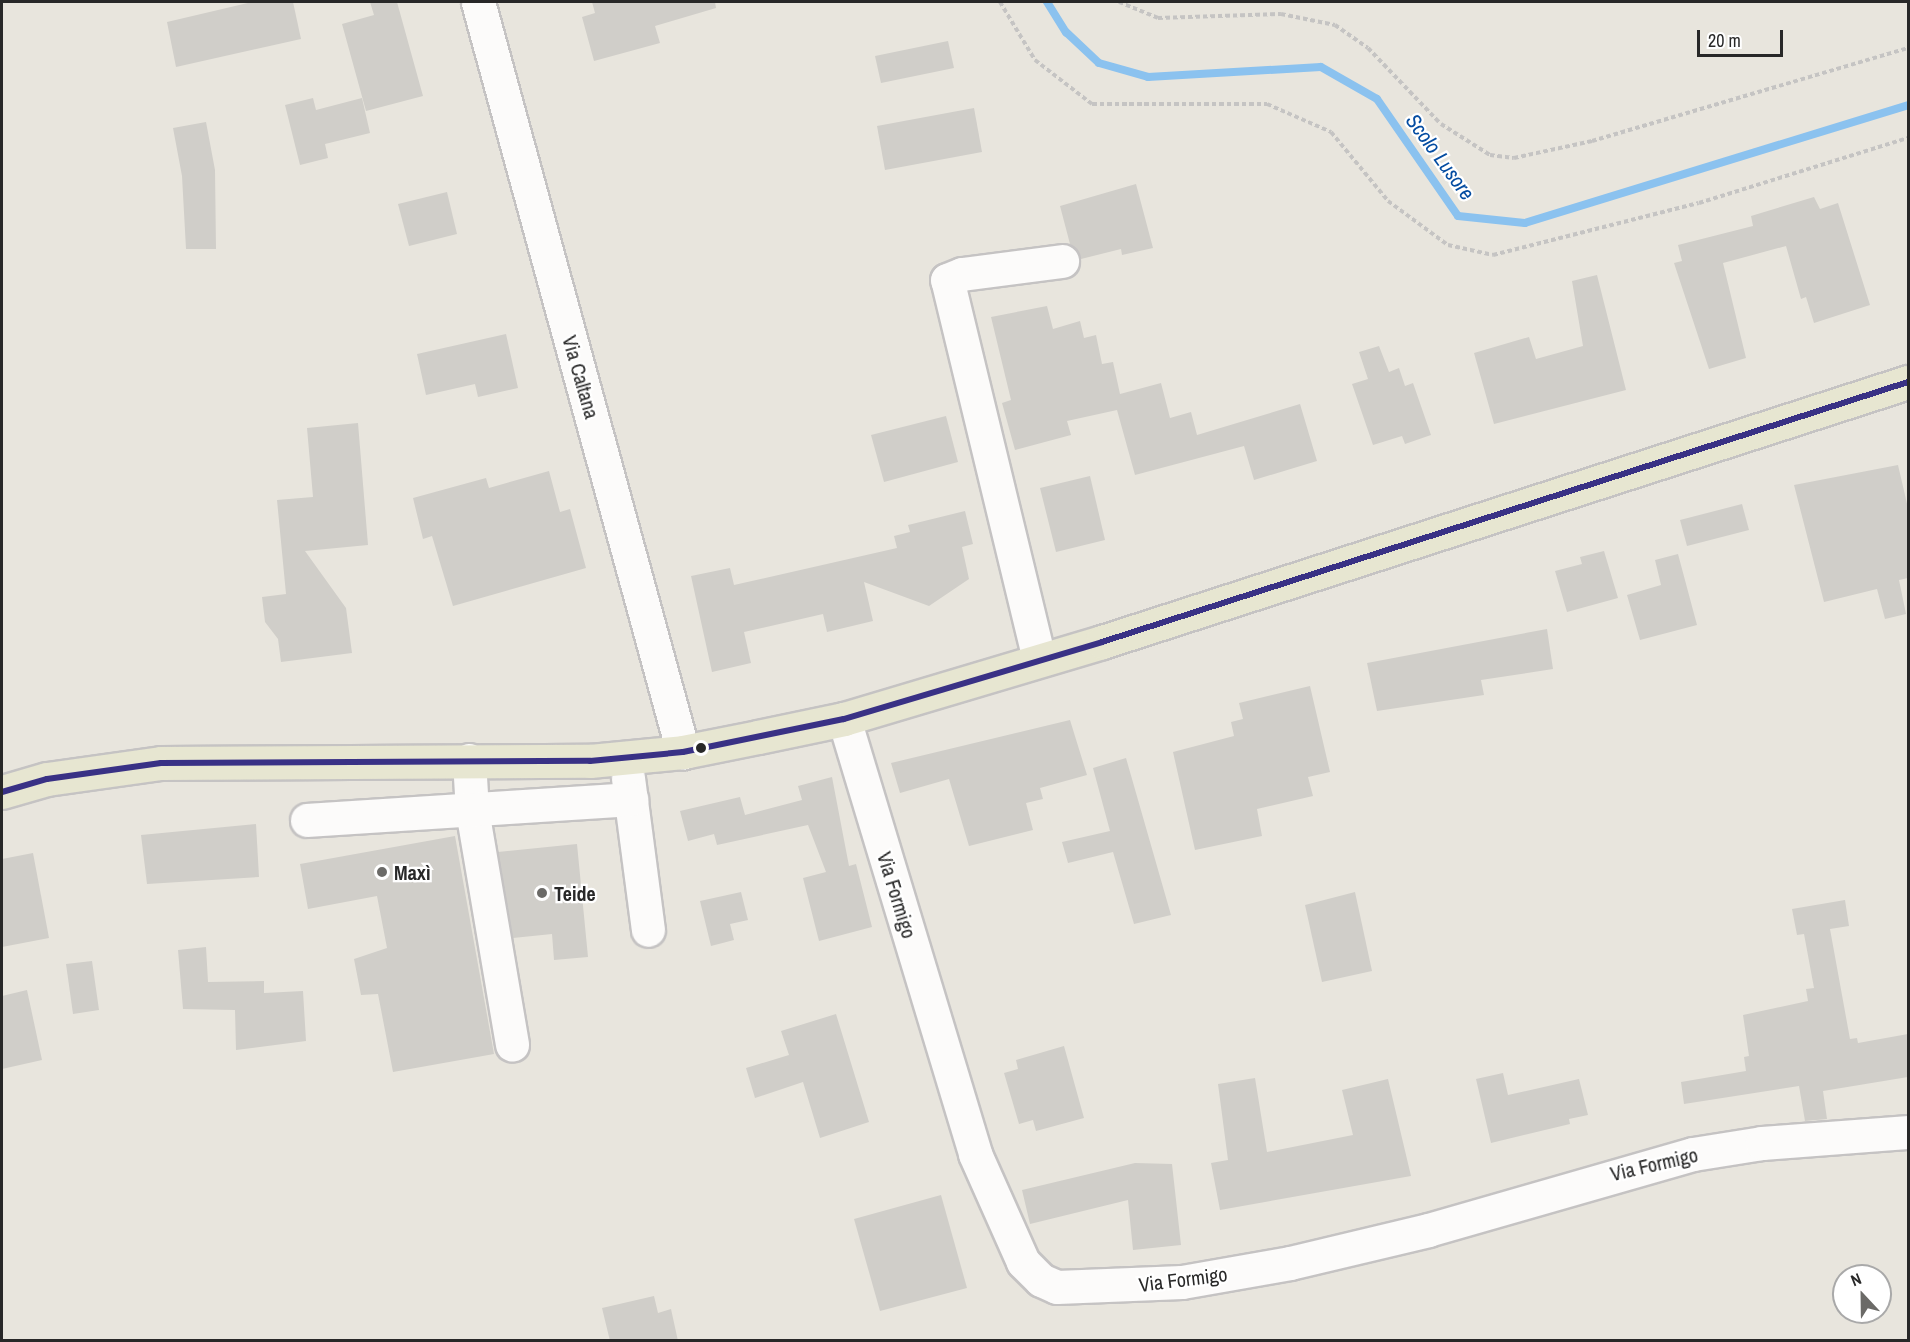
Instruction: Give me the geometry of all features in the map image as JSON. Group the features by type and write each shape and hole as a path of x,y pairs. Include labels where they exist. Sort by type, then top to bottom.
{"main road":[{"path":"2,792 47,779 161,763 626,758 683,752 844,719 1040,659 1908,382"}],"street":[{"name":"Via Caltana","path":"478,2 683,752"},
{"path":"1040,659 947,280 962,274 1062,261"},
{"name":"Via Formigo","path":"844,719 975,1154 1023,1262 1041,1280 1057,1287 1182,1282 1290,1263 1428,1230 1694,1154 1762,1143 1908,1132"},
{"path":"626,758 648,930"},
{"path":"469,760 472,810 512,1045"},
{"path":"307,820 631,799"}],"path":[{"path":"1000,2 1035,60 1092,104 1267,104 1331,132 1388,201 1448,245 1493,255 1699,203 1908,138"},
{"path":"1119,2 1158,18 1281,14 1335,25 1368,48 1441,124 1490,155 1514,158 1592,141 1908,48"}],"building":[{"path":"252,2 293,2 301,39 176,67 167,22"},
{"path":"370,2 397,2 423,96 366,111 342,24 374,15"},
{"path":"592,2 715,2 716,8 655,26 660,43 594,61 582,17 595,13"},
{"path":"948,41 954,68 881,83 875,56"},
{"path":"313,98 316,110 362,98 370,133 325,144 328,158 300,165 285,105"},
{"path":"974,108 982,152 885,170 877,126"},
{"path":"206,122 215,170 216,249 186,249 182,176 173,128"},
{"path":"1136,184 1153,248 1122,255 1121,249 1081,259 1070,244 1060,206"},
{"path":"447,192 457,234 409,246 398,204"},
{"path":"1814,197 1820,209 1838,203 1870,305 1814,323 1806,297 1801,299 1786,246 1723,263 1746,358 1709,369 1674,263 1682,261 1678,245 1753,226 1751,216"},
{"path":"1597,275 1626,390 1494,424 1474,353 1529,337 1536,359 1583,346 1572,281"},
{"path":"1047,306 1053,329 1080,321 1084,338 1096,335 1102,364 1113,362 1120,394 1161,383 1170,418 1191,412 1197,435 1300,404 1317,461 1254,480 1244,446 1135,475 1117,410 1067,421 1071,435 1015,450 1002,403 1011,400 991,317"},
{"path":"506,334 518,388 478,397 475,384 426,395 417,354"},
{"path":"1379,346 1389,372 1399,368 1405,386 1413,383 1431,435 1405,444 1402,436 1373,445 1352,384 1368,379 1359,352"},
{"path":"946,416 958,462 884,482 871,435"},
{"path":"358,423 368,545 305,551 346,608 352,653 281,662 278,639 265,622 262,597 286,594 277,500 313,497 307,428"},
{"path":"1898,465 1908,508 1908,578 1899,580 1906,614 1885,619 1877,589 1824,602 1794,485"},
{"path":"549,471 560,512 570,509 586,568 453,606 432,536 423,539 413,498 486,478 489,488"},
{"path":"1090,476 1105,540 1056,552 1040,488"},
{"path":"1742,504 1749,530 1687,546 1680,520"},
{"path":"965,511 973,544 962,547 969,579 929,606 864,582 873,621 827,632 823,614 744,632 751,663 712,672 691,576 730,568 734,585 897,548 894,536 910,532 908,525"},
{"path":"1604,551 1618,598 1567,612 1555,571 1582,564 1580,557"},
{"path":"1678,554 1697,625 1640,640 1627,595 1661,585 1655,560"},
{"path":"1547,629 1553,669 1481,680 1484,695 1377,711 1367,663"},
{"path":"1310,686 1330,772 1308,777 1313,796 1257,809 1262,836 1195,850 1173,752 1234,736 1231,722 1243,719 1239,703"},
{"path":"1070,720 1087,775 1040,788 1043,799 1026,803 1033,830 969,846 949,779 900,793 891,763"},
{"path":"1126,758 1171,915 1134,924 1113,852 1068,863 1062,842 1110,831 1093,768"},
{"path":"832,777 849,866 856,864 872,927 819,941 803,878 826,872 808,825 717,845 714,834 688,841 680,811 740,797 745,815 802,800 798,786"},
{"path":"256,824 259,877 147,884 141,835"},
{"path":"455,836 494,1054 393,1072 378,994 361,995 354,959 387,948 377,896 308,909 300,864"},
{"name":"Teide","path":"577,844 588,957 554,960 552,934 513,938 498,852"},
{"path":"33,853 49,938 2,947 2,859"},
{"path":"741,892 748,920 730,924 734,940 711,946 700,901"},
{"path":"1355,892 1372,971 1322,982 1305,905"},
{"path":"1845,900 1849,926 1830,929 1850,1039 1857,1038 1858,1043 1908,1034 1908,1077 1823,1091 1827,1119 1805,1121 1799,1086 1684,1104 1681,1082 1746,1071 1744,1057 1749,1056 1743,1015 1808,1001 1806,989 1814,988 1804,934 1797,935 1792,909"},
{"path":"206,947 208,982 264,981 264,993 303,991 306,1041 236,1050 235,1010 183,1009 178,950"},
{"path":"92,961 99,1010 73,1014 66,964"},
{"path":"27,990 42,1060 2,1069 2,996"},
{"path":"836,1014 869,1122 820,1138 803,1082 755,1098 746,1068 789,1055 781,1031"},
{"path":"1064,1046 1084,1118 1036,1131 1033,1120 1019,1124 1004,1073 1018,1069 1016,1060"},
{"path":"1503,1073 1508,1095 1579,1079 1588,1115 1569,1119 1570,1124 1491,1143 1476,1079"},
{"path":"1255,1078 1267,1152 1353,1135 1342,1090 1388,1079 1411,1176 1220,1210 1211,1163 1228,1160 1218,1084"},
{"path":"1135,1163 1172,1164 1181,1245 1133,1250 1128,1200 1030,1224 1022,1190"},
{"path":"941,1195 967,1288 880,1311 854,1219"},
{"path":"654,1296 658,1313 671,1309 678,1341 610,1341 602,1308"}],"waterway":[{"name":"Scolo Lusore","path":"1047,2 1066,32 1099,63 1148,77 1321,67 1377,99 1458,216 1525,223 1908,105"}],"transit line":[{"path":"2,792 47,779 161,763 590,761 683,752 844,719 1102,642 1908,382"}],"place":[{"name":"Maxì","path":"382,872"},
{"name":"Teide","path":"542,893"}]}
